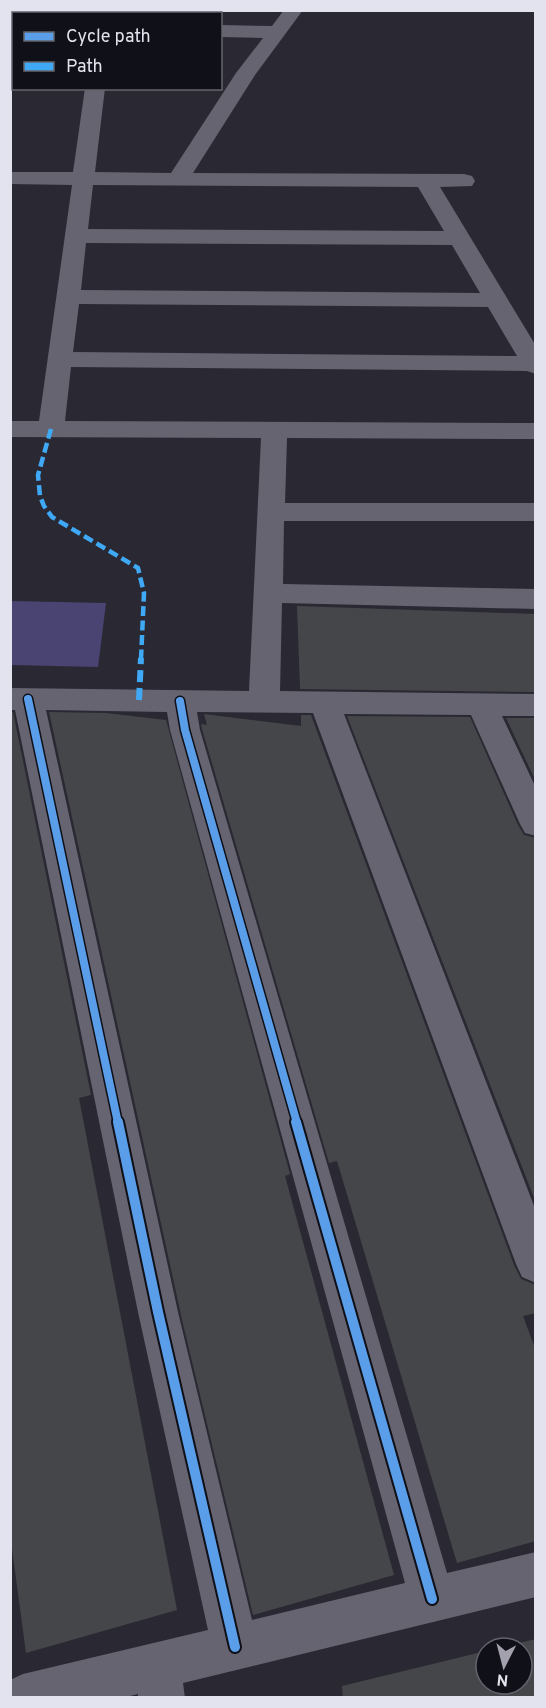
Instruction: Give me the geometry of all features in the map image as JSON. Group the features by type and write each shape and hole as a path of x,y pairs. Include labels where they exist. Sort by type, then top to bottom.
{"street":[{"path":"178,179 246,73 294,10"},
{"path":"222,31 276,32"},
{"path":"222,72 246,73"},
{"path":"51,429 95,90"},
{"path":"10,178 464,181"},
{"path":"425,181 535,365"},
{"path":"76,236 459,238"},
{"path":"68,297 496,300"},
{"path":"60,358 535,365"},
{"path":"10,429 536,431"},
{"path":"264,702 274,430"},
{"path":"272,512 536,512"},
{"path":"268,593 536,599"},
{"path":"235,1647 19,699 536,705"},
{"path":"180,701 189,741 432,1599"},
{"path":"324,702 536,1264"},
{"path":"481,704 536,824"},
{"path":"22,1698 159,1682 235,1647 536,1574"}],"shaded area":[{"path":"11,601 106,603 98,667 11,665"}],"building":[{"path":"297,606 536,614 536,692 300,689"},
{"path":"10,712 13,712 91,1095 79,1098 177,1610 26,1653 10,1534"},
{"path":"49,712 106,713 166,720 290,1174 285,1176 394,1575 253,1615 183,1324"},
{"path":"204,714 301,726 301,715 311,715 514,1265 521,1279 536,1285 536,1313 523,1316 536,1351 536,1541 457,1563 337,1161 329,1163 202,729 201,724 207,725"},
{"path":"347,716 470,717 518,825 524,835 536,838 536,1203"},
{"path":"506,718 536,718 536,782"},
{"path":"534,1639 536,1639 536,1698 343,1698 342,1686 474,1654 474,1696 534,1696"}],"marked path":[{"path":"51,429 38,475 40,496 44,506 52,517 138,568 144,593 139,700"}],"cycle path":[{"path":"28,699 158,1312 235,1647"},
{"path":"180,701 185,730 432,1599"}]}
